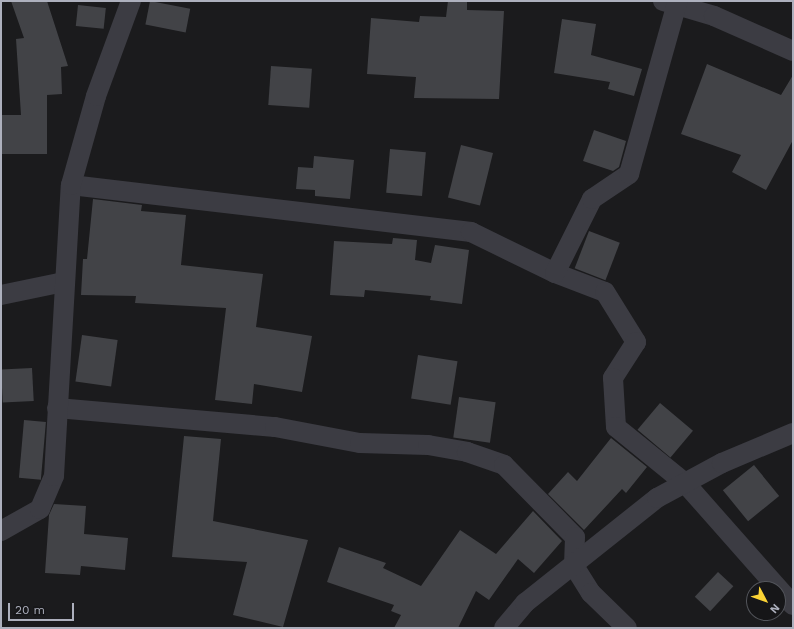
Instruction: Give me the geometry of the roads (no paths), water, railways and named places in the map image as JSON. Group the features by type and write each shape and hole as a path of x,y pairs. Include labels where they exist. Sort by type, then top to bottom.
{"street":[{"path":"1,531 40,509 54,476 64,282 71,186 96,96 131,1"},
{"path":"555,273 592,199 629,174 670,2 793,51"},
{"path":"71,186 471,232 555,273 604,292 636,342 613,378 616,427 685,483 793,606"},
{"path":"1,295 64,282"},
{"path":"57,408 275,427 360,443 428,445 467,452 504,465 574,537 574,566 591,593 627,628"},
{"path":"504,628 525,603 574,566 657,498 722,463 793,433"}]}
